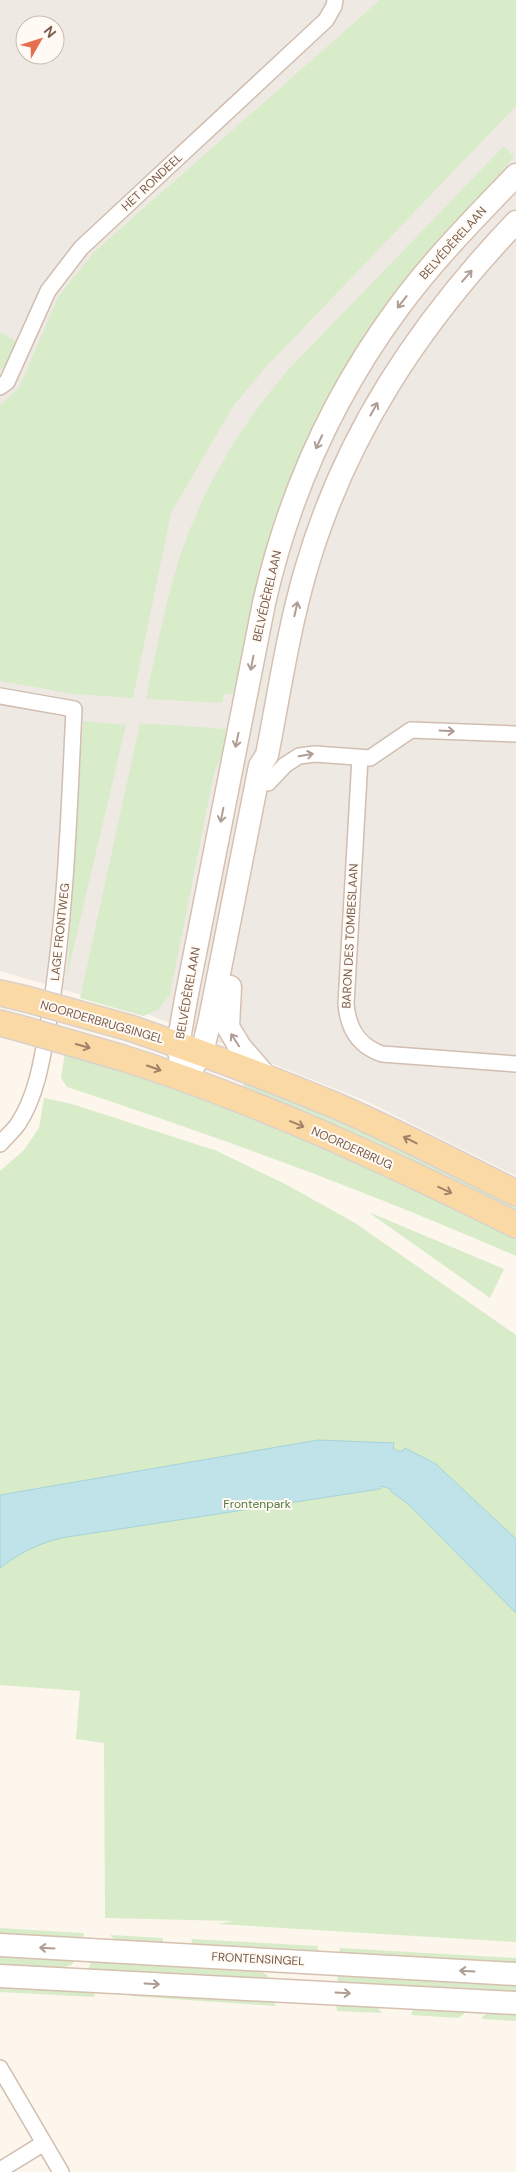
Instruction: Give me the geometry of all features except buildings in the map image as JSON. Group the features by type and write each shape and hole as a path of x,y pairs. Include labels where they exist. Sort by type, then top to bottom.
{"main road":[{"name":"BELVÉDÈRELAAN","path":"184,1078 178,1044 264,603 280,539 299,487 333,413 360,364 398,308 450,244 516,175"},
{"name":"BELVÉDÈRELAAN","path":"184,1078 202,1053 220,974 260,766 267,755 305,572 322,520 350,453 389,382 423,330 516,222"},
{"path":"266,1077 231,1035 227,1018 231,977 268,783 270,769 267,755"},
{"name":"NOORDERBRUGSINGEL","path":"0,993 130,1028 202,1053"},
{"path":"10,1025 184,1078"},
{"path":"202,1053 266,1077 396,1133 516,1194"},
{"name":"NOORDERBRUG","path":"184,1078 252,1104 381,1160 516,1225"},
{"name":"FRONTENSINGEL","path":"0,1945 516,1974"},
{"path":"0,1976 516,2003"}],"street":[{"name":"HET RONDEEL","path":"0,387 7,382 48,291 81,248 326,20 334,6 335,0"},
{"name":"LAGE FRONTWEG","path":"0,696 74,709 65,901 58,962 47,1027 42,1055 28,1104 18,1123 0,1144"},
{"path":"268,783 285,765 299,756 315,754 360,758 374,756 406,732 416,729 516,734"},
{"name":"BARON DES TOMBESLAAN","path":"360,758 346,1004 349,1025 364,1046 382,1054 516,1064"},
{"path":"0,2068 61,2172"},
{"path":"0,2170 44,2143"}],"shaded area":[{"path":"0,0 516,0 516,1176 364,1100 147,1014 0,971"}],"green space":[{"path":"380,0 516,0 516,106 265,368 234,405 171,513 133,698 74,694 0,681 0,405 19,388 58,297 94,252"},
{"path":"504,146 514,157 436,245 363,342 235,694 224,694 222,703 146,699 168,599 186,539 209,486 238,437 289,369"},
{"path":"0,332 18,342 7,363 0,371"},
{"path":"83,721 126,725 67,976"},
{"path":"140,723 227,729 223,752 214,773 170,994 158,1010 143,1016 80,998"},
{"path":"65,1053 133,1071 308,1139 516,1234 516,1256 461,1232 294,1166 67,1087 61,1078"},
{"path":"246,1079 360,1127 516,1205 516,1213 241,1091"},
{"name":"Frontenpark","path":"44,1098 72,1104 217,1151 287,1185 355,1223 516,1335 516,1942 217,1924 233,1921 105,1918 104,1743 76,1739 80,1691 0,1685 0,1171 24,1150 39,1128"},
{"path":"371,1214 504,1269 490,1298"},
{"path":"0,1928 83,1933 84,1935 81,1940 0,1936"},
{"path":"110,1935 163,1938 163,1945 117,1942"},
{"path":"192,1939 318,1946 317,1954 191,1947"},
{"path":"340,1948 516,1958 516,1965 339,1954"},
{"path":"0,1953 77,1959 71,1965 62,1968 0,1965"},
{"path":"92,1959 257,1968 268,1976 263,1981 88,1970"},
{"path":"338,1974 516,1983 516,1995 337,1984"},
{"path":"0,1983 90,1990 95,1995 93,1997 0,1992"},
{"path":"131,1989 276,1998 275,2006 131,1996"},
{"path":"336,2003 376,2006 382,2013 337,2011"},
{"path":"414,2007 466,2012 459,2018 411,2015"},
{"path":"489,2012 516,2013 516,2021 483,2019 482,2017"}],"water":[{"path":"318,1440 394,1443 393,1448 397,1451 403,1451 405,1448 436,1464 516,1539 516,1613 407,1503 390,1491 391,1489 381,1486 380,1489 61,1538 29,1550 0,1568 0,1495"}]}
